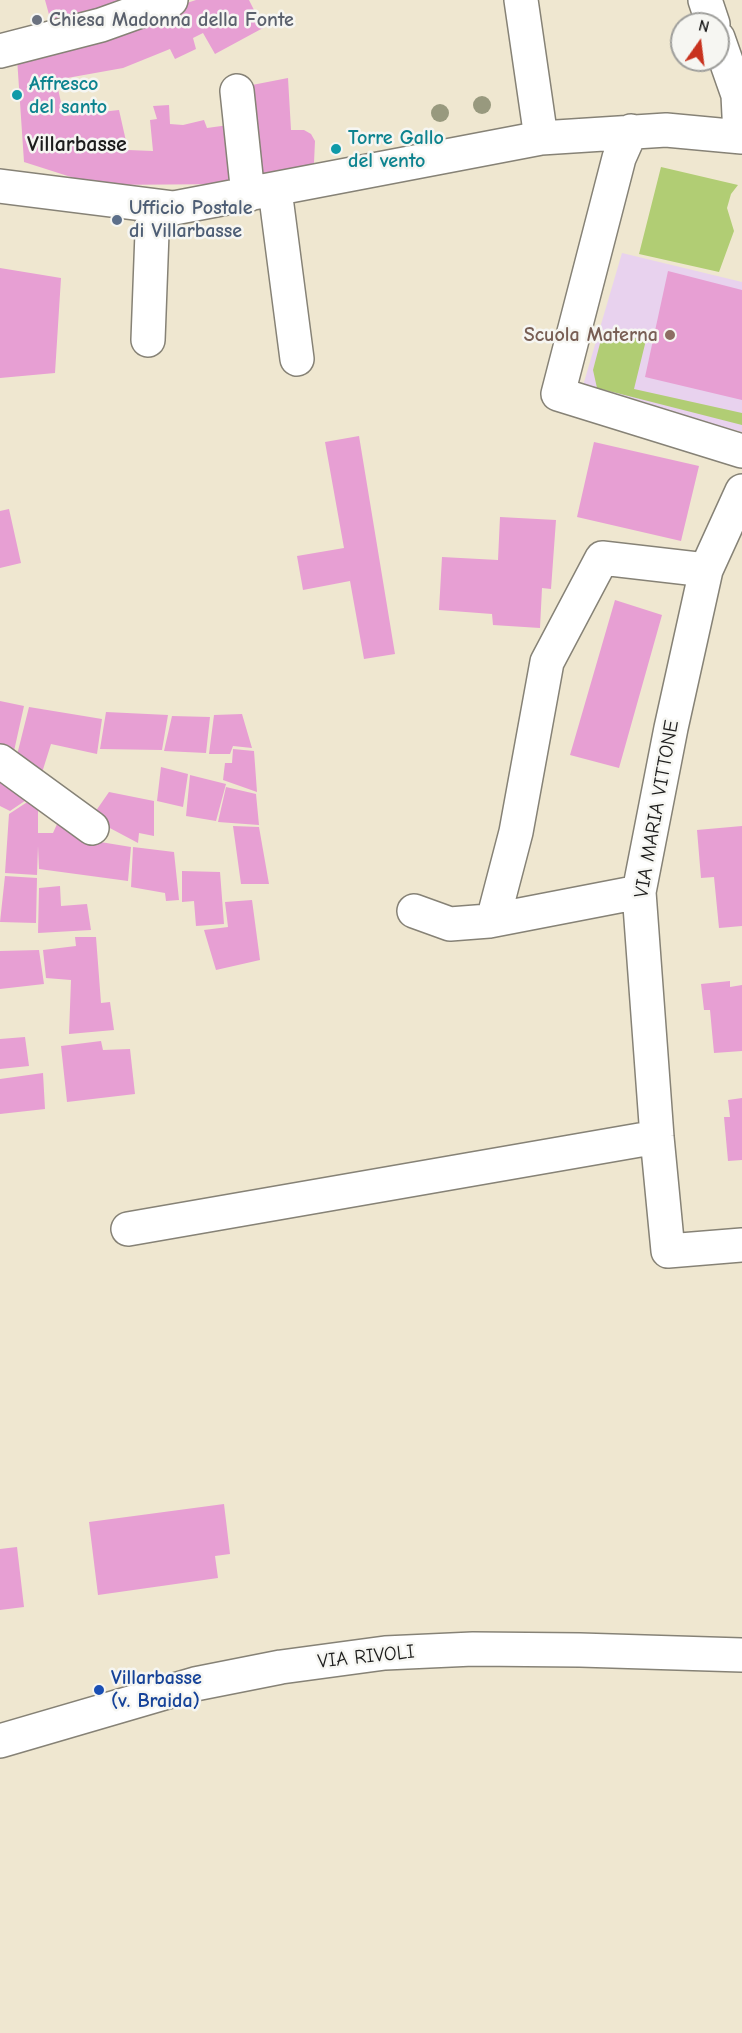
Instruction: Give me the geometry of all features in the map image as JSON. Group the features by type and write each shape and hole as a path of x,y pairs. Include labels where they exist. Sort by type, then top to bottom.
{"street":[{"path":"0,51 101,25 171,0"},
{"path":"521,0 541,138"},
{"path":"0,186 174,208 541,138 666,130 741,137 738,95 730,72"},
{"path":"237,91 262,192 297,359"},
{"path":"631,131 619,158 558,394 742,452"},
{"path":"148,340 153,206"},
{"name":"VIA MARIA VITTONE","path":"742,491 706,570 671,728 639,892 668,1251 742,1245"},
{"path":"493,920 516,832 547,662 602,558 706,570"},
{"path":"0,761 92,828"},
{"path":"414,911 450,924 493,920 639,892"},
{"path":"128,1229 657,1137"},
{"name":"VIA RIVOLI","path":"0,1741 195,1684 280,1667 385,1653 473,1649 742,1655"},
{"path":"0,1718 76,1717"}],"shaded area":[{"name":"Scuola Materna","path":"622,253 742,282 742,432 582,389"}],"green space":[{"path":"661,167 738,185 731,194 727,208 734,231 719,272 639,254"},
{"path":"603,332 646,340 634,389 742,413 742,425 597,388 593,370"}],"building":[{"path":"45,0 154,0 53,29"},
{"path":"196,0 249,0 263,28 215,54 203,33 193,38 196,49 175,59 170,49 123,68 56,80 64,116 119,110 128,150 153,151 150,120 157,119 153,106 169,105 170,124 183,125 204,120 207,128 236,124 238,184 96,185 24,162 17,58"},
{"path":"288,78 291,130 304,130 311,134 315,141 314,163 301,168 255,175 247,86"},
{"path":"0,268 61,278 55,373 0,378"},
{"path":"668,271 742,290 742,400 645,377"},
{"path":"359,436 395,654 364,659 350,581 303,590 297,556 344,548 325,442"},
{"path":"594,442 699,466 681,541 577,517"},
{"path":"9,509 21,563 0,568 0,511"},
{"path":"500,517 556,520 551,589 542,588 540,628 493,625 492,614 439,610 442,557 498,560"},
{"path":"615,600 662,615 619,768 570,755"},
{"path":"0,701 24,706 12,760 0,752"},
{"path":"29,707 102,719 97,754 51,744 40,779 15,763"},
{"path":"106,712 168,715 162,750 100,749"},
{"path":"242,714 252,748 233,746 230,754 209,754 214,715"},
{"path":"172,716 210,717 206,753 164,751"},
{"path":"233,749 254,751 257,792 223,780 225,763 232,763"},
{"path":"0,767 38,792 10,811 0,806"},
{"path":"161,767 188,774 183,807 157,801"},
{"path":"190,775 226,784 216,821 186,816"},
{"path":"226,787 256,794 259,825 218,822"},
{"path":"109,792 154,801 154,836 139,833 138,843 91,818"},
{"path":"38,795 38,833 53,833 62,813 82,839 131,847 128,881 39,869 38,846 37,875 5,873 9,814"},
{"path":"233,826 259,827 269,884 241,884"},
{"path":"742,826 742,926 719,928 714,877 701,878 697,830"},
{"path":"133,847 174,852 179,900 166,901 165,893 131,887"},
{"path":"182,871 220,872 224,924 196,926 194,901 182,902"},
{"path":"5,876 37,878 36,923 0,922"},
{"path":"60,886 61,906 87,904 91,930 38,933 39,888"},
{"path":"252,900 260,960 216,970 204,930 228,927 225,902"},
{"path":"75,937 96,937 101,1003 110,1002 114,1030 69,1034 71,980 46,978 43,950 76,946"},
{"path":"39,950 44,984 0,989 0,951"},
{"path":"730,981 730,987 742,985 742,1051 714,1053 710,1010 704,1010 701,984"},
{"path":"25,1037 29,1066 0,1069 0,1039"},
{"path":"101,1041 103,1050 130,1049 135,1094 67,1102 61,1046"},
{"path":"43,1073 45,1109 0,1114 0,1079"},
{"path":"742,1098 742,1160 728,1161 724,1117 730,1117 728,1100"},
{"path":"224,1504 230,1554 215,1556 218,1578 98,1595 89,1522"},
{"path":"17,1547 24,1607 0,1610 0,1549"}],"place":[{"name":"Chiesa Madonna della Fonte","path":"37,20"},
{"name":"Affresco del santo","path":"17,95"},
{"name":"Torre Gallo del vento","path":"336,149"},
{"name":"Ufficio Postale di Villarbasse","path":"117,220"},
{"name":"Scuola Materna","path":"670,335"},
{"name":"Villarbasse (v. Braida)","path":"99,1690"}],"district":[{"name":"Villarbasse","path":"77,145"}]}
